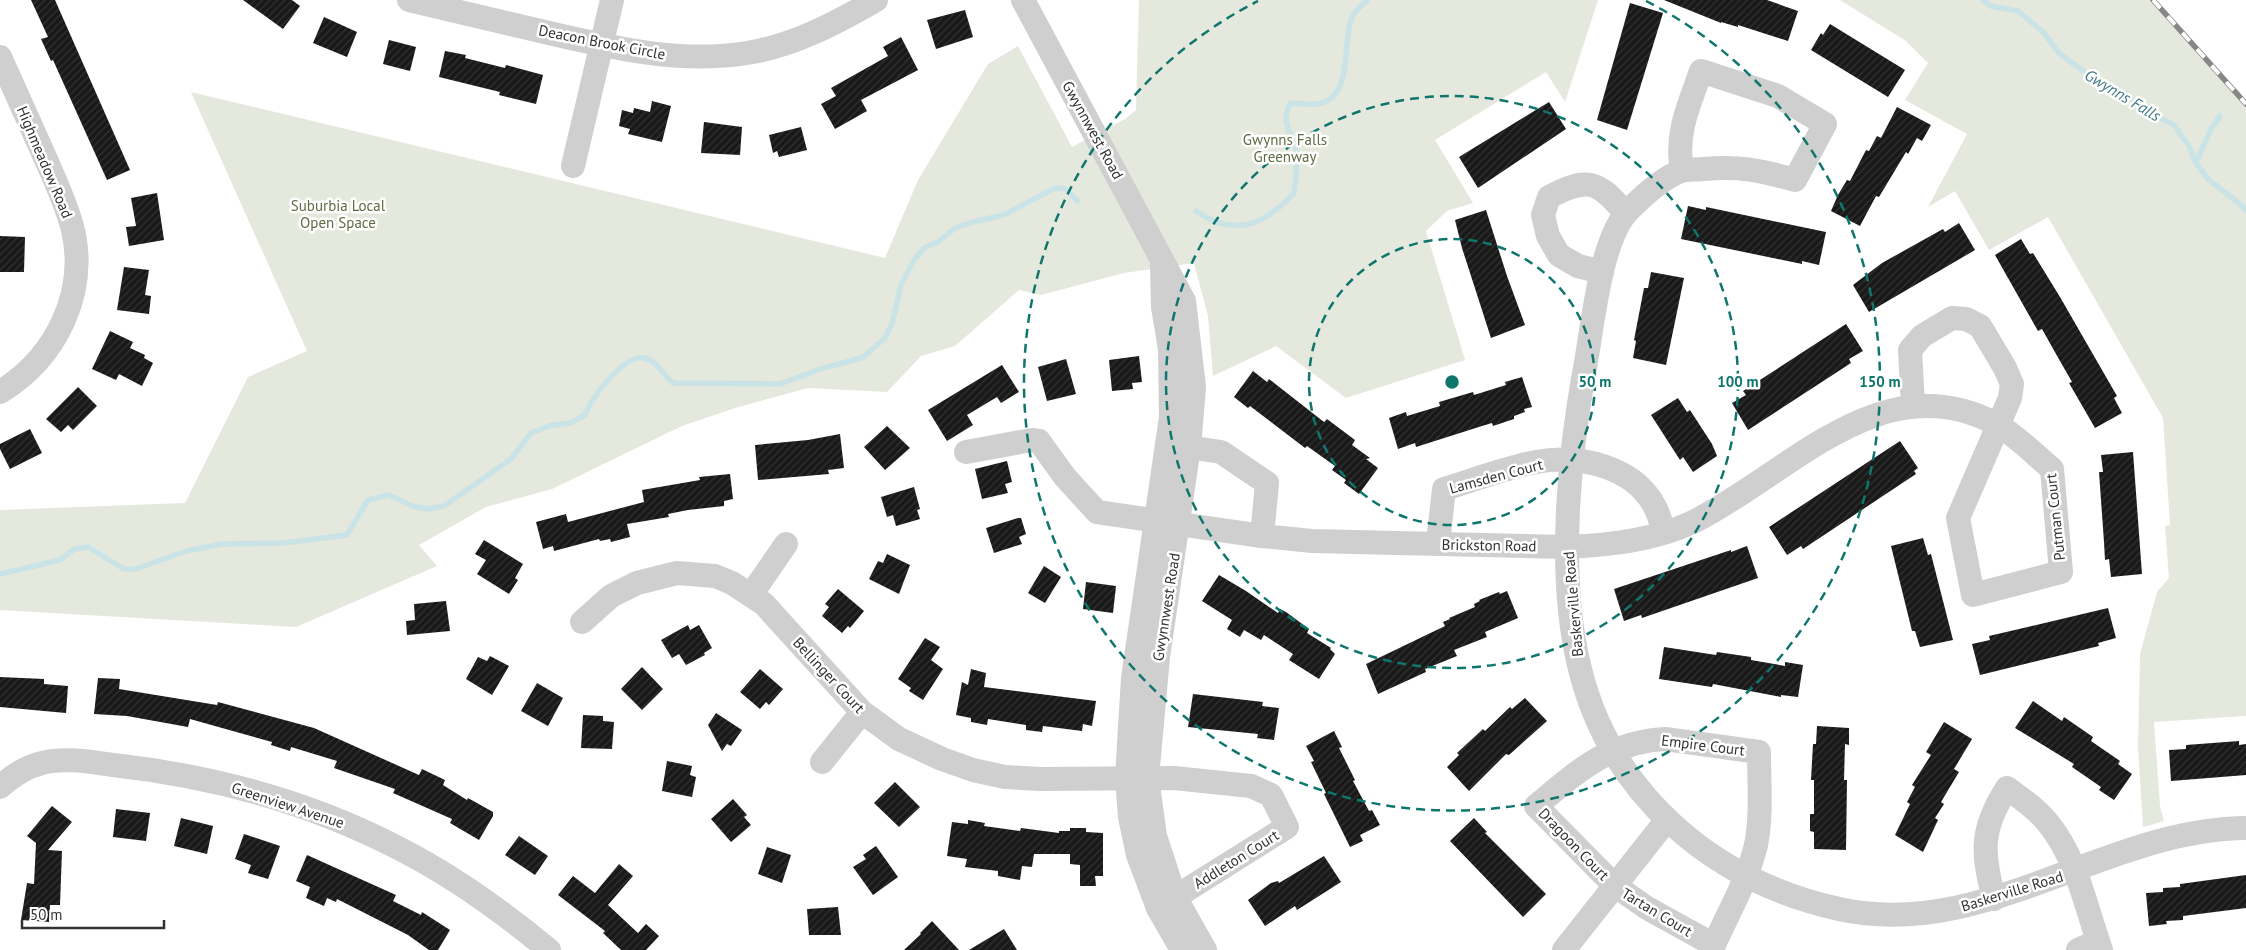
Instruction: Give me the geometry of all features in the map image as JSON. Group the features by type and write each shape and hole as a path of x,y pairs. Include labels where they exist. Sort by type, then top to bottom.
{"street":[{"name":"Deacon Brook Circle","path":"409,0 603,45 661,56 708,57 748,53 791,42 842,19 876,0"},
{"path":"572,166 603,45 612,0"},
{"name":"Gwynnwest Road","path":"1023,0 1162,260 1163,307 1170,349 1171,417 1179,446 1179,524 1130,817 1138,855 1166,902 1205,950"},
{"name":"Highmeadow Road","path":"0,57 63,198 72,227 76,256 73,291 55,340 37,364 0,392"},
{"name":"Baskerville Road","path":"1682,171 1678,152 1679,138 1701,71 1778,96 1825,124 1795,180 1746,168 1682,171 1652,190 1625,213 1611,242 1602,272 1575,428 1572,460 1568,547 1570,593 1578,663 1591,706 1612,750 1666,821 1716,858 1745,876 1795,897 1841,909 1875,914 1909,914 1949,910 1994,899 2144,846 2194,833 2246,828"},
{"path":"1602,272 1578,266 1559,256 1548,236 1543,215 1549,197 1569,186 1586,184 1608,192 1625,213"},
{"path":"1913,406 1910,350 1922,336 1952,318 1966,319 1980,326 2005,368 2012,384 2010,398 1998,425"},
{"name":"Brickston Road","path":"966,452 1032,440 1039,441 1065,477 1097,512 1262,536 1312,541 1568,547 1603,545 1664,532 1691,523 1721,507 1856,421 1890,410 1913,406 1963,411 1998,425"},
{"name":"Putman Court","path":"1998,425 2052,469 2061,572 1973,595 1958,518 1998,425"},
{"path":"1179,446 1222,452 1267,483 1262,536"},
{"name":"Gwynnwest Road","path":"1137,777 1133,678 1155,521 1179,446"},
{"path":"1572,460 1605,466 1634,482 1655,506 1664,532"},
{"name":"Lamsden Court","path":"1438,543 1444,489 1537,462 1572,460"},
{"path":"751,594 786,544"},
{"name":"Bellinger Court","path":"582,622 611,596 637,583 677,573 715,576 751,594 778,619 862,712 899,739 942,759 973,770 1005,776 1040,779 1137,777"},
{"path":"822,762 862,712"},
{"name":"Empire Court","path":"1612,750 1645,740 1665,739 1759,752 1756,845 1745,876"},
{"name":"Dragoon Court","path":"1612,750 1573,775 1536,806 1614,885"},
{"name":"Greenview Avenue","path":"0,787 18,772 42,763 67,760 200,778 278,799 342,822 403,850 465,887 514,921 549,950"},
{"name":"Addleton Court","path":"1137,777 1251,786 1262,789 1271,795 1287,827 1166,902"},
{"path":"1994,899 1986,866 1985,848 1988,823 2007,788 2031,805 2048,822 2060,839 2075,871 2092,947"},
{"path":"1564,950 1666,821"},
{"name":"Tartan Court","path":"1614,885 1647,908 1714,945 1745,876"},
{"name":"Gwynnwest Road","path":"1166,902 1182,950"}],"green space":[{"name":"Gwynns Falls Greenway","path":"1139,0 1598,0 1565,102 1546,72 1435,140 1473,203 1447,211 1426,231 1465,360 1346,398 1276,346 1213,376 1208,316 1194,263 1124,273 1041,295 1019,290 955,346 921,356 887,392 808,388 735,408 682,426 552,489 486,507 419,545 437,566 296,627 0,610 0,510 185,503 248,377 307,351 191,92 885,258 918,180 988,64 1018,46 1072,147 1125,119 1136,110"},
{"path":"1840,0 2152,0 2246,106 2246,716 2154,722 2160,806 2164,821 2143,827 2138,747 2140,654 2157,592 2169,578 2165,526 2170,525 2163,418 2048,217 1989,250 1955,191 1928,207 1967,134 1905,100 1928,63 1906,41"}],"building":[{"path":"31,0 55,0 130,170 107,180 53,60 51,61 41,39 48,37"},
{"path":"243,0 292,0 300,6 283,29"},
{"path":"1664,0 1767,0 1798,11 1788,41 1738,25 1738,27 1721,23"},
{"path":"1630,3 1663,13 1627,130 1597,120"},
{"path":"965,10 973,37 936,49 927,20"},
{"path":"324,17 357,32 347,57 313,43"},
{"path":"1830,24 1905,70 1888,97 1811,50 1821,33 1823,35"},
{"path":"901,37 918,70 861,100 867,111 835,129 821,104 836,96 831,88 888,56 883,47"},
{"path":"389,40 416,47 410,71 383,64"},
{"path":"445,51 466,55 465,58 505,68 506,65 543,75 536,104 499,95 500,92 439,77"},
{"path":"652,101 671,106 662,142 628,134 630,129 619,126 622,110 633,113 634,108 650,112"},
{"path":"1549,102 1566,129 1478,188 1459,157"},
{"path":"1897,107 1931,125 1922,141 1917,138 1908,154 1906,152 1879,197 1876,196 1860,226 1831,211 1838,195 1847,180 1850,181 1866,150 1869,151 1877,136 1881,138"},
{"path":"704,122 742,127 740,155 701,153"},
{"path":"801,127 807,150 779,157 777,151 773,153 769,135"},
{"path":"157,193 164,240 129,246 126,227 136,226 131,198"},
{"path":"1688,206 1706,210 1706,207 1826,232 1819,265 1802,261 1802,264 1681,239"},
{"path":"1486,210 1525,325 1491,338 1455,220"},
{"path":"1959,223 1975,250 1869,312 1853,285 1882,263 1943,229 1945,232"},
{"path":"0,236 25,237 24,272 0,272"},
{"path":"2021,239 2030,254 2033,253 2060,297 2117,396 2114,398 2122,413 2095,428 2069,383 2072,382 2042,329 2038,331 1995,255"},
{"path":"124,267 149,270 145,295 151,296 149,314 117,310"},
{"path":"1651,272 1684,278 1666,365 1633,358 1636,341 1634,340 1644,288 1648,288"},
{"path":"1846,324 1863,351 1849,359 1851,363 1748,430 1732,403 1746,395 1743,391"},
{"path":"110,331 133,342 130,348 145,355 144,358 153,363 142,386 119,374 116,380 92,369"},
{"path":"1139,356 1142,382 1132,383 1133,389 1112,391 1109,360"},
{"path":"1066,359 1076,394 1047,401 1038,367"},
{"path":"1002,365 1019,392 1001,403 997,397 967,415 973,425 947,441 928,410"},
{"path":"1253,371 1267,382 1269,379 1324,422 1327,419 1355,440 1352,445 1370,458 1366,459 1378,468 1359,494 1344,483 1346,480 1332,470 1335,466 1307,446 1305,448 1250,406 1248,408 1234,397"},
{"path":"1522,377 1532,407 1524,409 1525,412 1514,416 1514,419 1493,426 1492,423 1416,447 1415,443 1398,449 1389,418 1406,412 1407,416 1440,406 1439,402 1473,392 1474,395 1506,385 1505,382"},
{"path":"78,387 97,406 73,430 68,425 61,432 46,419"},
{"path":"1678,398 1687,412 1690,410 1712,444 1717,456 1693,472 1683,457 1680,460 1651,415"},
{"path":"887,426 910,448 885,470 864,447"},
{"path":"30,429 42,453 10,469 0,449 0,444"},
{"path":"840,434 844,468 828,470 829,474 758,480 755,445 808,440"},
{"path":"1900,441 1918,468 1914,471 1916,474 1803,549 1801,546 1787,555 1769,527"},
{"path":"2133,452 2142,574 2111,577 2109,559 2105,560 2099,472 2103,472 2101,455"},
{"path":"1007,461 1012,482 1005,484 1008,493 982,499 975,469"},
{"path":"730,474 733,499 724,501 724,506 688,510 668,514 669,517 627,524 630,537 611,542 610,539 600,541 599,539 554,551 553,546 543,549 536,522 566,514 568,522 644,502 642,490 700,480 699,477"},
{"path":"914,487 920,509 917,510 920,519 896,526 893,515 887,517 881,497"},
{"path":"1021,518 1026,534 1019,537 1022,544 994,553 986,528"},
{"path":"1923,538 1928,555 1931,554 1953,640 1920,647 1915,631 1912,631 1891,546"},
{"path":"484,540 523,564 515,578 518,580 509,594 477,574 486,560 475,554"},
{"path":"1747,546 1758,578 1642,618 1641,615 1624,621 1614,589"},
{"path":"887,554 910,565 899,594 869,579 878,561 883,563"},
{"path":"1044,566 1061,577 1045,603 1028,593"},
{"path":"1219,575 1278,613 1280,609 1286,612 1309,629 1307,633 1331,648 1335,654 1319,679 1289,660 1293,654 1264,635 1261,640 1244,630 1240,637 1227,629 1232,620 1202,601"},
{"path":"1086,582 1116,586 1113,613 1083,609"},
{"path":"838,589 864,611 850,628 848,626 842,633 822,616 829,607 825,604"},
{"path":"1507,591 1518,618 1485,632 1487,637 1454,650 1457,656 1425,669 1426,672 1378,694 1366,664 1445,626 1443,622 1475,607 1474,604 1479,600"},
{"path":"446,601 450,631 407,635 406,621 415,620 414,604"},
{"path":"2108,608 2116,638 2098,643 2099,646 1980,675 1972,644 1990,640 1989,636"},
{"path":"688,625 690,630 699,625 712,648 704,653 705,655 686,665 679,654 672,658 661,640"},
{"path":"925,638 940,647 931,660 943,669 923,700 909,691 911,688 898,679"},
{"path":"1664,647 1716,655 1717,652 1751,657 1751,660 1785,666 1785,662 1803,665 1798,697 1781,695 1781,697 1713,684 1712,687 1659,679"},
{"path":"490,656 509,666 492,695 466,679 478,657 487,661"},
{"path":"642,667 663,689 642,710 621,689"},
{"path":"760,669 783,689 769,705 766,702 760,709 740,692"},
{"path":"971,669 986,673 984,687 1096,701 1092,726 1083,724 1082,731 1043,726 1042,732 1026,730 1026,725 988,719 987,725 971,722 971,718 956,715 962,682 968,685"},
{"path":"0,677 44,679 44,684 68,686 66,713 0,707"},
{"path":"98,678 120,679 119,689 217,705 218,702 314,728 419,775 422,769 445,780 443,785 467,800 468,798 493,812 493,816 479,840 450,823 452,819 393,793 395,789 334,768 337,761 291,747 290,751 271,745 272,742 190,719 188,727 127,716 94,714"},
{"path":"537,683 563,698 548,726 521,711"},
{"path":"1193,694 1263,702 1262,706 1279,708 1274,740 1257,738 1258,734 1188,727"},
{"path":"1525,698 1547,721 1509,755 1506,754 1469,791 1447,767 1459,755 1457,753 1483,729 1485,731 1510,707 1512,709"},
{"path":"2033,701 2062,721 2064,717 2093,737 2091,741 2120,761 2118,764 2132,774 2114,800 2099,790 2101,787 2072,767 2074,764 2015,728"},
{"path":"716,713 742,730 731,746 727,744 722,751 708,725"},
{"path":"583,715 603,716 603,721 614,722 612,749 581,748"},
{"path":"1944,722 1972,739 1954,769 1959,772 1941,802 1944,804 1935,818 1938,820 1923,852 1895,835 1910,804 1907,802 1915,787 1912,785 1931,755 1926,752"},
{"path":"1817,726 1849,728 1849,745 1845,744 1844,780 1847,780 1846,850 1814,849 1814,832 1810,831 1810,814 1814,814 1814,780 1811,780 1813,744 1816,744"},
{"path":"1334,731 1342,747 1339,748 1355,780 1353,781 1369,811 1372,810 1380,825 1360,835 1363,841 1350,847 1324,794 1326,793 1311,762 1314,761 1306,746"},
{"path":"2239,741 2239,745 2246,744 2246,775 2171,781 2169,750 2186,749 2186,745"},
{"path":"667,761 692,766 690,775 696,777 692,797 662,791"},
{"path":"895,782 920,807 899,827 874,803"},
{"path":"733,799 747,815 744,817 751,825 731,842 711,819"},
{"path":"52,806 72,822 48,850 62,851 60,905 50,905 49,922 21,920 27,883 34,884 36,843 27,836"},
{"path":"116,809 150,813 146,841 113,837"},
{"path":"181,818 213,826 207,854 174,846"},
{"path":"1474,818 1487,832 1485,833 1546,894 1523,917 1450,841"},
{"path":"968,820 985,823 984,826 1020,831 1021,828 1059,833 1059,831 1070,831 1070,828 1086,828 1086,832 1103,833 1103,876 1095,876 1096,886 1080,886 1080,865 1070,864 1070,854 1034,854 1032,867 1022,866 1020,880 998,876 998,871 965,867 967,859 947,856 952,822 968,824"},
{"path":"244,834 280,846 268,879 248,873 251,865 235,859"},
{"path":"519,836 548,856 535,875 505,855"},
{"path":"876,846 898,877 873,895 853,867 866,859 863,855"},
{"path":"767,847 791,855 782,883 758,874"},
{"path":"307,855 396,895 393,901 421,915 422,912 450,930 438,950 429,950 408,935 337,899 336,902 327,898 324,906 306,898 310,887 296,881"},
{"path":"1324,856 1341,882 1297,910 1295,906 1265,926 1248,900 1271,883 1278,881 1279,883"},
{"path":"619,864 633,876 608,905 638,933 646,924 659,936 646,950 621,950 603,933 605,931 558,895 573,876 595,893"},
{"path":"2246,875 2246,908 2183,916 2183,920 2166,921 2167,924 2149,926 2146,893 2163,892 2163,888 2180,887 2180,884"},
{"path":"838,907 841,935 809,935 807,909"},
{"path":"932,921 959,950 904,950 921,934"},
{"path":"1004,929 1017,950 969,950"}],"waterway":[{"path":"1196,211 1223,224 1236,226 1248,224 1272,213 1294,193 1297,156 1288,129 1287,110 1291,103 1322,103 1332,98 1338,90 1345,66 1349,27 1352,17 1367,0"},
{"name":"Gwynns Falls","path":"1983,0 1991,6 2018,11 2043,32 2059,53 2083,71 2100,82 2127,94 2139,107 2174,125 2189,146 2196,163 2209,180 2246,211"},
{"path":"2196,163 2211,129 2220,116"},
{"path":"0,574 60,560 74,549 88,547 124,569 136,569 186,551 222,544 283,543 347,535 368,500 389,495 412,506 427,509 444,506 511,459 531,433 549,426 570,423 585,415 609,379 627,363 636,359 648,359 673,383 780,384 823,368 862,358 884,339 892,324 901,285 914,260 924,248 938,242 955,228 1004,215 1053,189 1064,188 1078,201"}],"railway":[{"path":"2153,0 2246,104"}],"park label":[{"name":"Suburbia Local Open Space","path":"338,214"}]}
